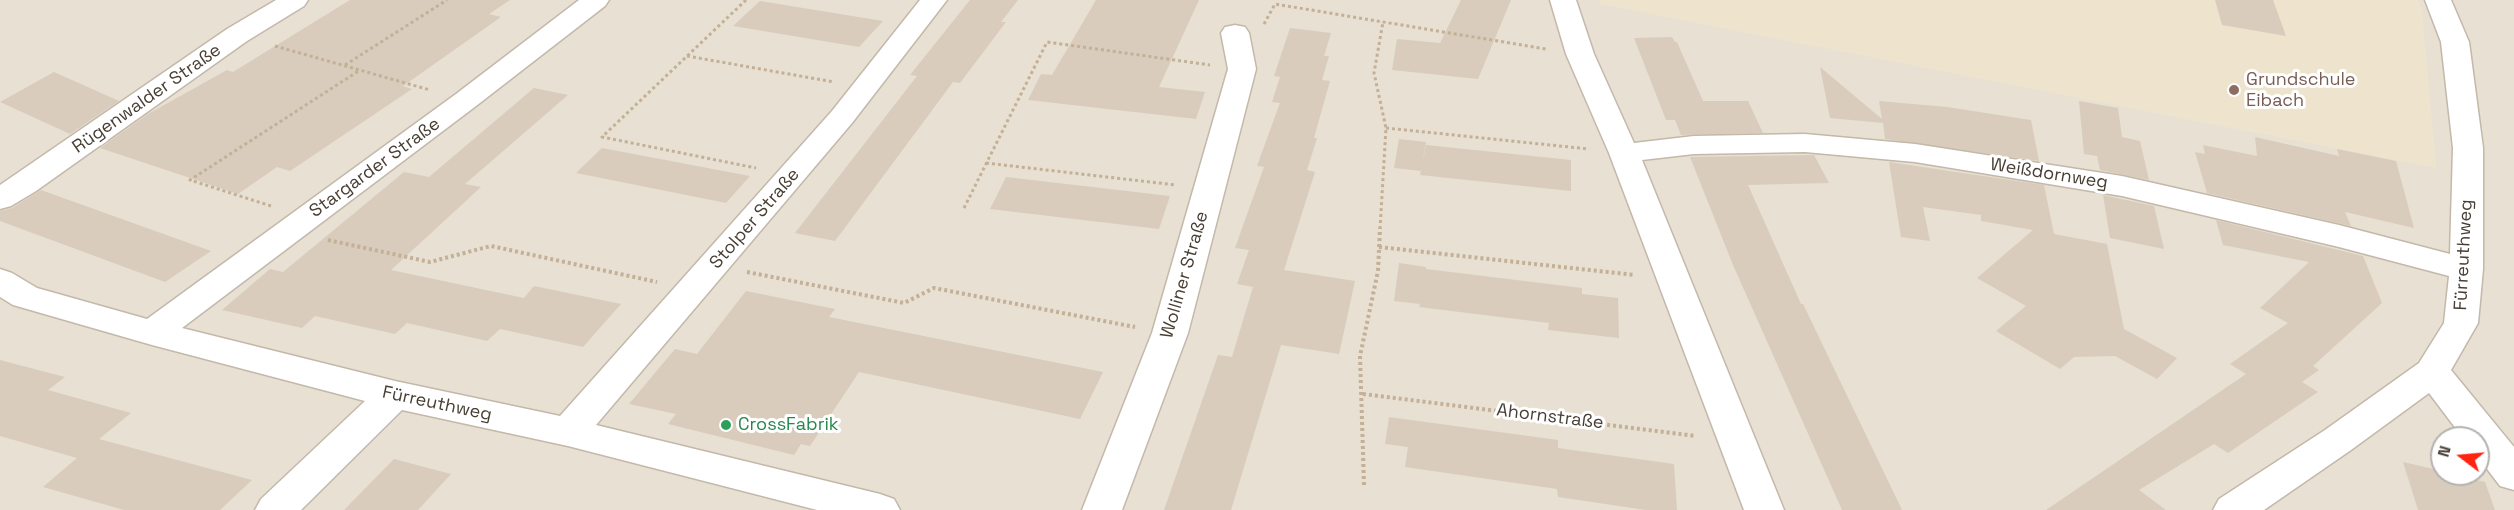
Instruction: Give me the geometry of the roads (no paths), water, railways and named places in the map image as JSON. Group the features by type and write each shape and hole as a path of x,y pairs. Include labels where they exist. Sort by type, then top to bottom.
{"street":[{"name":"Rügenwalder Straße","path":"0,199 90,140 237,35 295,0"},
{"name":"Stargarder Straße","path":"152,333 466,100 596,0"},
{"name":"Stolper Straße","path":"568,432 792,175 933,0"},
{"path":"1563,0 1580,54 1624,153 1764,510"},
{"name":"Fürreuthweg","path":"2233,510 2338,440 2432,372 2461,323 2466,269 2468,148 2455,42 2439,0"},
{"name":"Wolliner Straße","path":"1102,510 1170,333 1242,69 1234,33"},
{"name":"Weißdornweg","path":"1624,153 1695,146 1805,143 1916,153 2122,186 2339,236 2466,269"},
{"name":"Fürreuthweg","path":"8,297 395,396 568,432 839,506 880,510"},
{"path":"2432,372 2514,475"},
{"path":"275,510 395,396"}],"place":[{"name":"Grundschule Eibach","path":"2234,90"},
{"name":"CrossFabrik","path":"726,425"}]}
